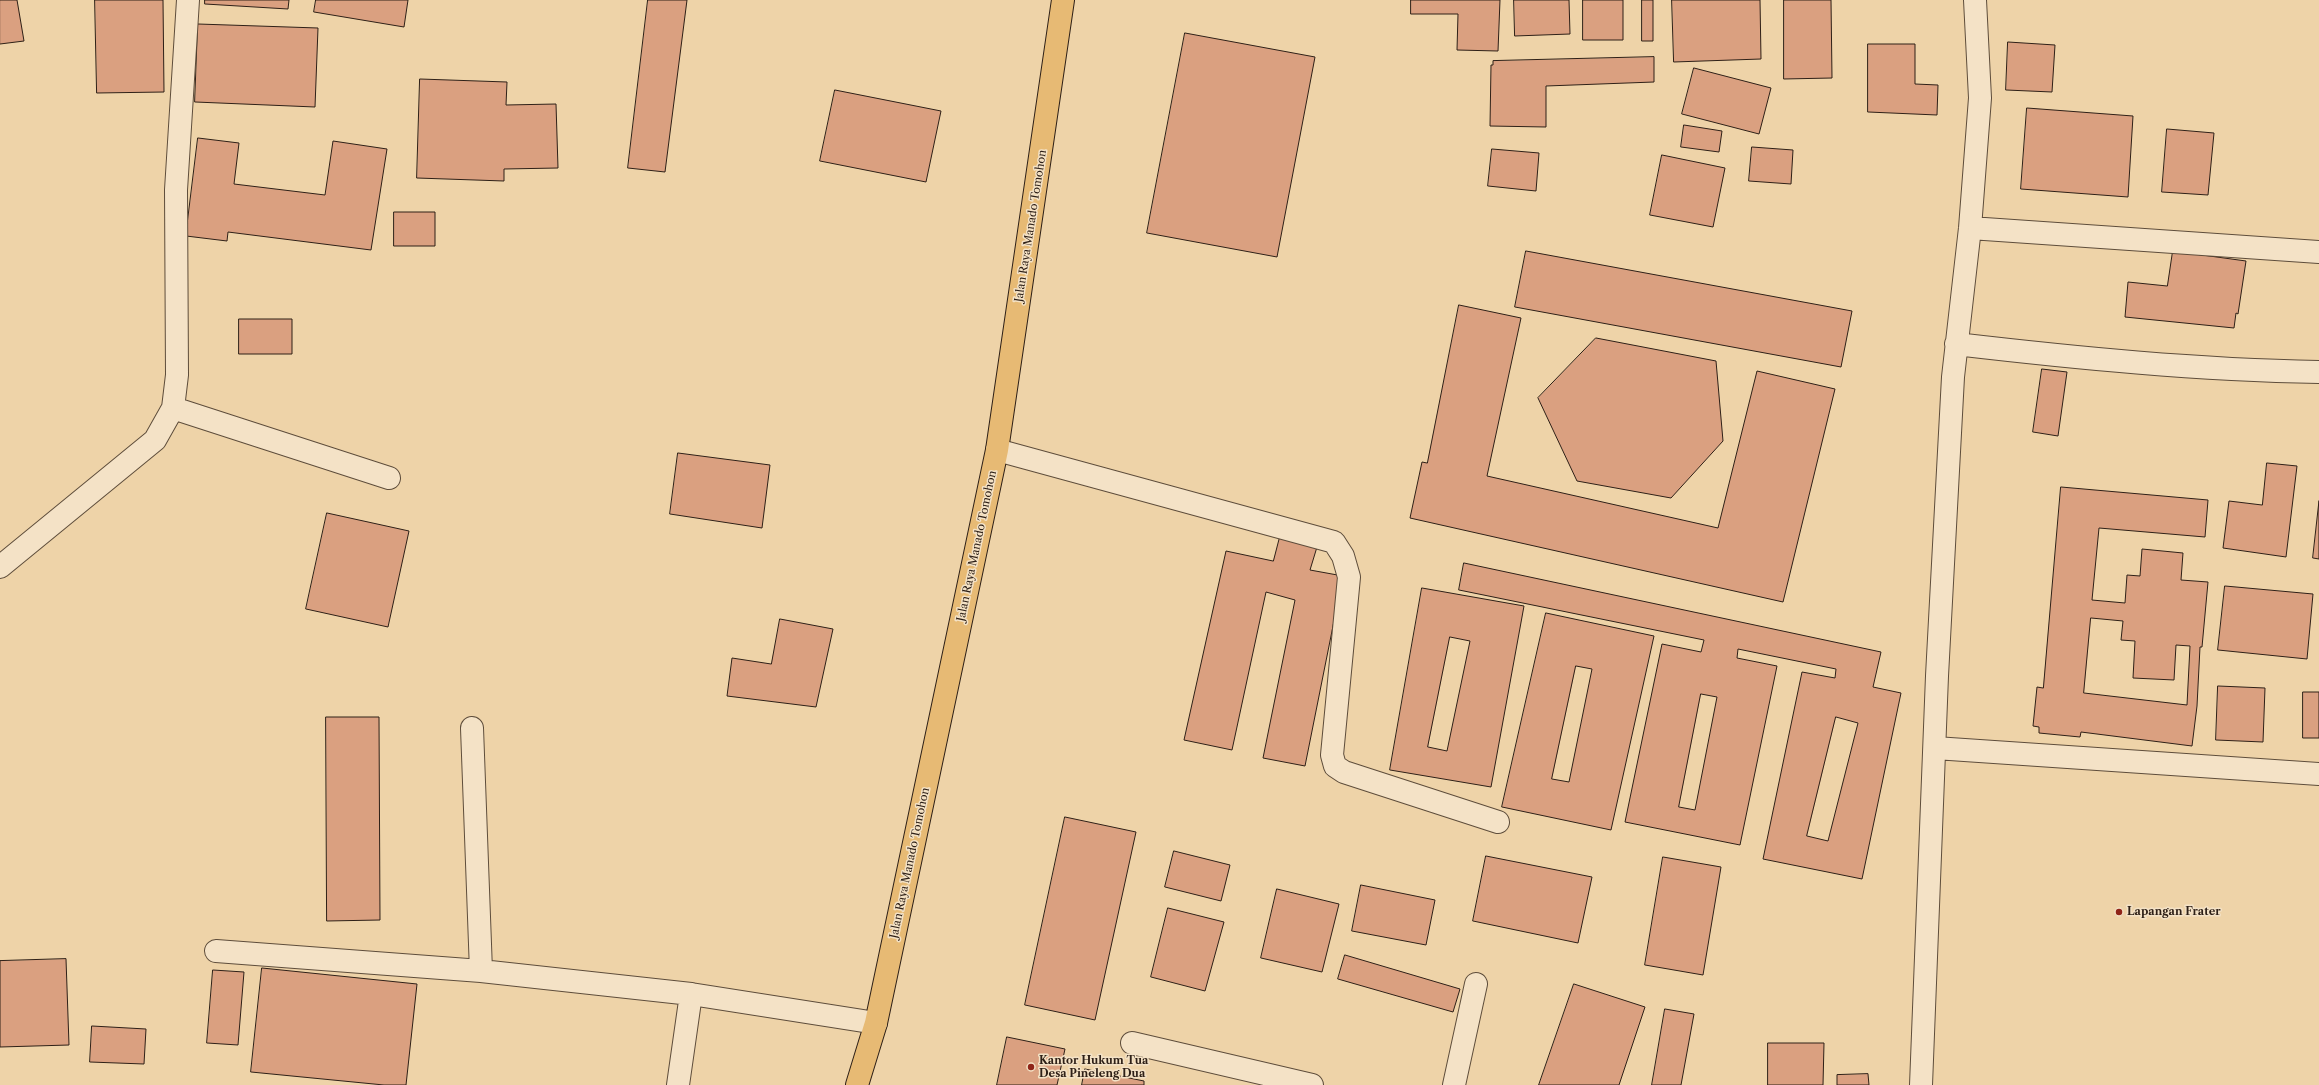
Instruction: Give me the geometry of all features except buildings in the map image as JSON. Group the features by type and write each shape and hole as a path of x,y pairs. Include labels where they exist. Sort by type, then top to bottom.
{"highway":[{"name":"Jalan Raya Manado Tomohon","path":"857,1085 876,1023 997,450 1063,0"}],"street":[{"path":"0,567 155,440 173,408 177,375 176,190 188,0"},
{"path":"1921,1085 1937,668 1956,344 1970,228 1980,98 1975,0"},
{"path":"1970,228 2319,252"},
{"path":"1956,344 2035,353 2240,369 2319,372"},
{"path":"173,408 389,478"},
{"path":"997,450 1334,542 1343,556 1349,577 1332,755 1334,766 1344,772 1498,822"},
{"path":"472,728 481,971"},
{"path":"1934,748 2319,774"},
{"path":"216,951 481,971 691,994 876,1023"},
{"path":"1454,1085 1476,984"},
{"path":"678,1085 691,994"},
{"path":"1132,1043 1312,1085"}],"place":[{"name":"Lapangan Frater","path":"2119,912"},
{"name":"Kantor Hukum Tua Desa Pineleng Dua","path":"1031,1067"}]}
